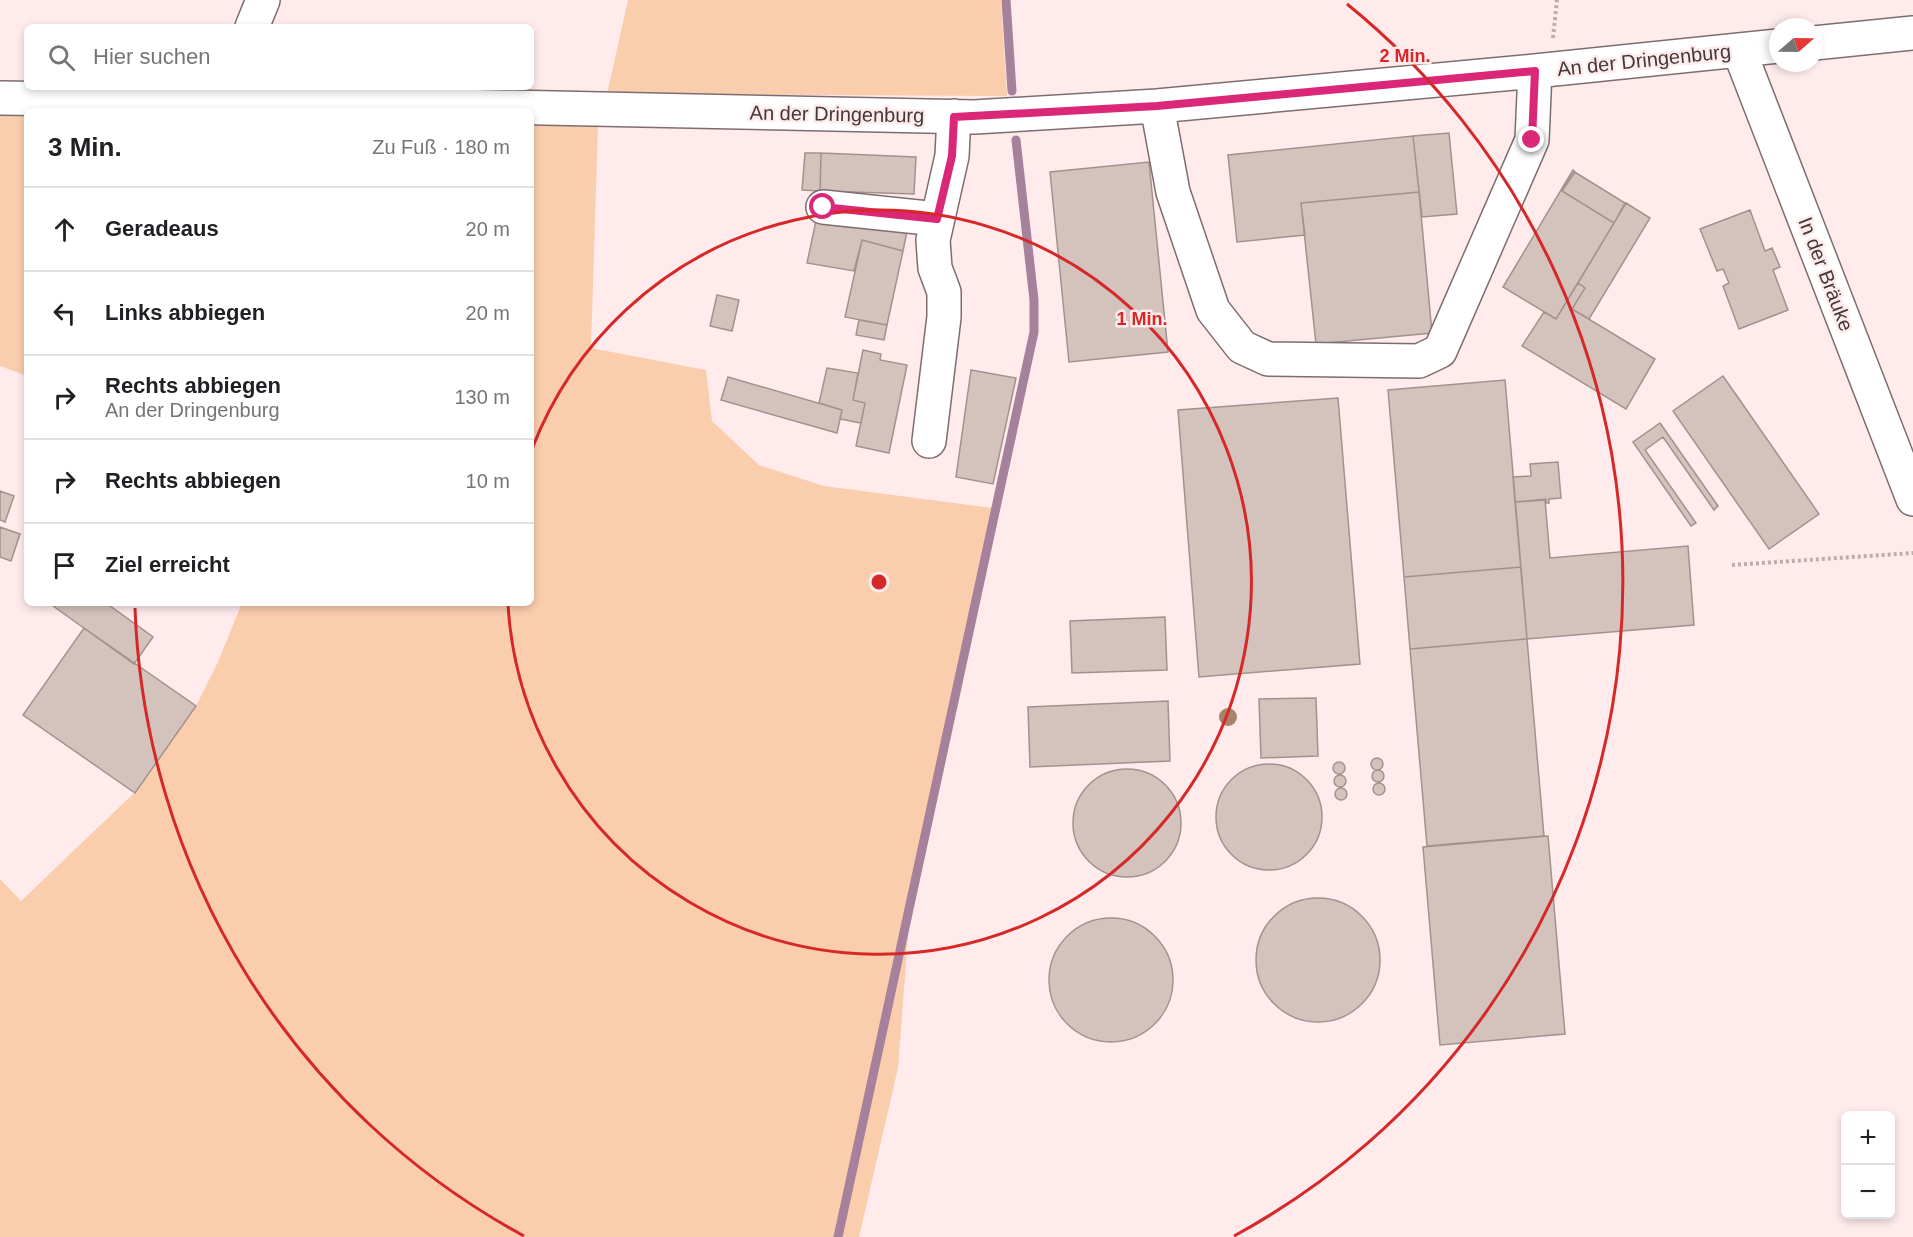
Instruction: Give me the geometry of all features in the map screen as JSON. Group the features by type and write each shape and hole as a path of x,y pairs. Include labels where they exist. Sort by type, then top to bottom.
{"street":[{"path":"253,24 263,0"},
{"path":"1823,42 1913,33"},
{"name":"An der Dringenburg","path":"0,98 222,94 954,117 1157,106 1769,47"},
{"name":"In der Bräuke","path":"1739,50 1913,499"},
{"path":"1157,106 1173,192 1213,310 1242,347 1268,359 1419,361 1440,351 1532,140 1535,71"},
{"path":"929,441 944,317 944,292 935,268 933,240 952,156 954,117"},
{"path":"823,207 937,219"}],"path":[{"path":"1732,565 1913,553"}],"shaded area":[{"path":"628,0 1001,0 1007,96 607,94"},
{"path":"0,114 24,114 24,375 0,366"},
{"path":"534,123 598,123 591,348 706,370 712,421 759,465 824,486 992,508 910,910 898,1068 859,1237 0,1237 0,879 21,901 134,793 196,706 218,662 241,606 534,606"}],"building":[{"path":"1449,133 1457,214 1422,217 1413,136"},
{"path":"1413,136 1419,192 1301,203 1305,235 1237,242 1228,155"},
{"path":"805,153 821,153 820,191 802,190"},
{"path":"821,153 916,157 914,194 820,191"},
{"path":"1149,162 1168,352 1069,362 1050,172"},
{"path":"1573,170 1575,172 1562,191 1614,223 1556,319 1503,287"},
{"path":"1573,171 1625,203 1614,223 1562,191"},
{"path":"1419,192 1432,333 1316,344 1301,203"},
{"path":"1626,203 1650,218 1589,319 1572,309 1585,288 1578,283"},
{"path":"1750,210 1765,251 1772,248 1780,267 1773,270 1788,310 1739,329 1723,286 1729,283 1723,269 1717,271 1700,229"},
{"path":"817,216 907,231 903,251 862,240 854,271 807,263"},
{"path":"862,240 903,251 887,325 845,317"},
{"path":"1578,283 1585,288 1572,309 1655,359 1626,409 1522,346 1544,312 1556,319"},
{"path":"717,295 739,300 732,331 710,326"},
{"path":"859,320 887,325 884,340 856,335"},
{"path":"863,350 881,354 880,360 907,365 889,453 856,446 865,403 853,400"},
{"path":"827,368 858,373 853,400 865,403 861,423 840,419 842,410 819,403"},
{"path":"971,370 1016,378 993,484 956,477"},
{"path":"1723,376 1819,514 1769,549 1673,411"},
{"path":"728,377 842,410 837,433 721,400"},
{"path":"1505,380 1521,567 1404,577 1388,390"},
{"path":"1338,398 1360,664 1199,677 1178,410"},
{"path":"1660,423 1718,506 1714,510 1663,437 1645,450 1696,523 1691,526 1633,442"},
{"path":"1558,462 1561,498 1549,499 1549,503 1546,503 1546,499 1515,502 1513,477 1531,476 1530,464"},
{"path":"0,491 14,496 5,522 0,520"},
{"path":"1545,500 1550,558 1688,546 1694,625 1527,639 1515,502"},
{"path":"0,527 20,534 11,561 0,557"},
{"path":"1521,567 1527,639 1410,649 1404,577"},
{"path":"53,606 110,606 153,637 134,664"},
{"path":"1165,617 1167,670 1072,673 1070,621"},
{"path":"84,628 196,706 135,793 23,715"},
{"path":"1527,639 1544,836 1427,846 1410,649"},
{"path":"1316,698 1318,756 1261,758 1259,699"},
{"path":"1168,701 1170,761 1030,767 1028,707"},
{"path":"1377,758 1383,764 1377,770 1371,764"},
{"path":"1341,762 1345,768 1341,774 1337,774 1333,766"},
{"path":"1269,764 1289,768 1306,780 1318,797 1322,817 1318,837 1306,854 1289,866 1269,870 1249,866 1232,854 1220,837 1216,817 1220,797 1232,780 1249,768"},
{"path":"1127,769 1157,778 1165,785 1172,793 1181,823 1172,853 1165,861 1157,868 1127,877 1097,868 1089,861 1082,853 1073,823 1082,793 1089,785 1097,778"},
{"path":"1378,770 1384,776 1378,782 1372,776"},
{"path":"1342,775 1346,781 1342,787 1338,787 1334,779"},
{"path":"1381,783 1385,789 1381,795 1377,795 1373,787"},
{"path":"1343,788 1347,794 1343,800 1339,800 1335,792"},
{"path":"1548,836 1565,1034 1440,1045 1423,847"},
{"path":"1318,898 1342,903 1362,916 1375,936 1380,960 1375,984 1362,1004 1342,1017 1318,1022 1294,1017 1274,1004 1261,984 1256,960 1261,936 1274,916 1294,903"},
{"path":"1111,918 1135,923 1155,936 1168,956 1173,980 1168,1004 1155,1024 1135,1037 1111,1042 1087,1037 1067,1024 1054,1004 1049,980 1054,956 1067,936 1087,923"}],"waterway":[{"path":"1006,0 1012,91"},
{"path":"838,1237 1034,332 1034,300 1016,140"}],"route":[{"path":"823,207 937,219 952,156 954,117 1157,106 1535,71 1532,140"}]}
